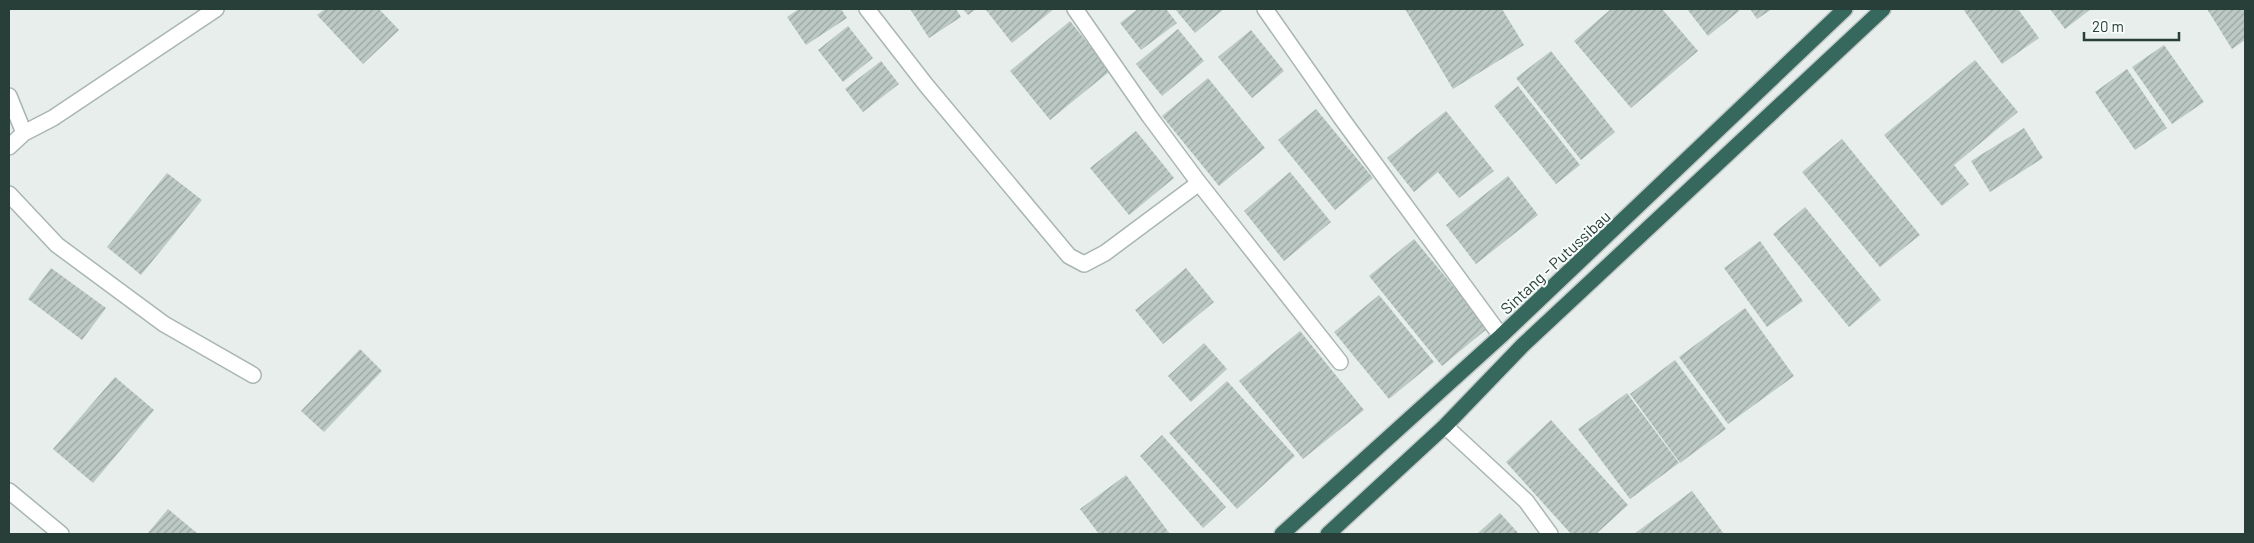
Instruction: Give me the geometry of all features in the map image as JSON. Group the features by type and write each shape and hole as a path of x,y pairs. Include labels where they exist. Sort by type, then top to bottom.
{"highway":[{"name":"Sintang - Putussibau","path":"1282,534 1501,336 1846,9"},
{"path":"1328,534 1445,426 1523,345 1883,9"}],"street":[{"path":"9,147 24,133 53,118 216,9"},
{"path":"867,9 926,85 1069,256 1084,264 1105,253 1199,183"},
{"path":"1075,9 1150,117 1199,183 1340,362"},
{"path":"1265,9 1342,119 1501,336"},
{"path":"9,96 24,133"},
{"path":"9,194 57,245 164,324 253,375"},
{"path":"1445,426 1526,501 1550,534"},
{"path":"9,491 61,534"}],"building":[{"path":"325,9 379,9 399,30 363,64 317,15"},
{"path":"799,9 841,9 847,18 806,45 787,17"},
{"path":"910,9 956,9 961,17 929,38"},
{"path":"963,9 976,9 968,15"},
{"path":"1054,9 1012,43 986,10"},
{"path":"1138,9 1166,9 1177,23 1141,50 1120,23"},
{"path":"1175,9 1224,9 1195,33"},
{"path":"1405,9 1502,9 1524,45 1453,89"},
{"path":"1611,9 1662,9 1698,51 1631,108 1574,41"},
{"path":"1687,9 1738,9 1739,11 1708,36"},
{"path":"1750,9 1772,9 1757,19"},
{"path":"1963,9 2018,9 2039,38 2002,64"},
{"path":"2050,9 2091,9 2065,29"},
{"path":"2207,9 2245,9 2245,40 2232,49"},
{"path":"1070,21 1110,71 1050,120 1010,71"},
{"path":"848,26 873,58 843,82 818,50"},
{"path":"1178,29 1204,61 1162,96 1136,64"},
{"path":"1251,30 1284,71 1252,98 1218,57"},
{"path":"2164,45 2204,102 2172,124 2132,67"},
{"path":"1551,51 1615,132 1581,160 1516,78"},
{"path":"1975,60 2018,112 1954,165 1969,184 1942,206 1884,135"},
{"path":"881,61 899,84 863,112 845,89"},
{"path":"2127,69 2167,128 2135,150 2095,92"},
{"path":"1208,78 1265,148 1219,186 1162,116"},
{"path":"1518,86 1580,165 1556,184 1494,106"},
{"path":"1316,109 1373,178 1335,210 1278,140"},
{"path":"1446,111 1494,171 1459,198 1438,172 1414,192 1387,158"},
{"path":"2024,128 2043,158 1990,192 1971,161"},
{"path":"1136,131 1174,178 1129,215 1090,168"},
{"path":"1842,139 1920,235 1880,267 1802,172"},
{"path":"1290,172 1331,222 1284,261 1244,211"},
{"path":"167,173 202,200 141,275 107,247"},
{"path":"1508,176 1538,215 1476,264 1446,225"},
{"path":"1805,207 1881,300 1849,327 1773,234"},
{"path":"1414,239 1488,328 1442,366 1369,276"},
{"path":"1760,241 1803,301 1767,327 1724,268"},
{"path":"51,268 106,308 82,340 28,299"},
{"path":"1186,268 1214,302 1163,344 1135,310"},
{"path":"1379,295 1434,362 1389,399 1334,332"},
{"path":"1745,308 1794,376 1728,424 1679,357"},
{"path":"1300,331 1364,410 1303,459 1239,381"},
{"path":"1204,343 1227,369 1191,402 1168,376"},
{"path":"360,349 382,371 324,432 301,411"},
{"path":"1675,360 1726,429 1680,463 1630,394"},
{"path":"115,377 154,410 93,483 53,449"},
{"path":"1227,381 1295,456 1237,509 1169,433"},
{"path":"1627,393 1679,463 1630,499 1578,429"},
{"path":"1551,420 1628,505 1596,534 1571,534 1506,462"},
{"path":"1162,435 1226,507 1203,528 1140,456"},
{"path":"1126,475 1170,534 1099,534 1080,509"},
{"path":"1692,491 1724,534 1634,534"},
{"path":"168,509 198,534 147,534"},
{"path":"1500,513 1519,534 1477,534"}]}
